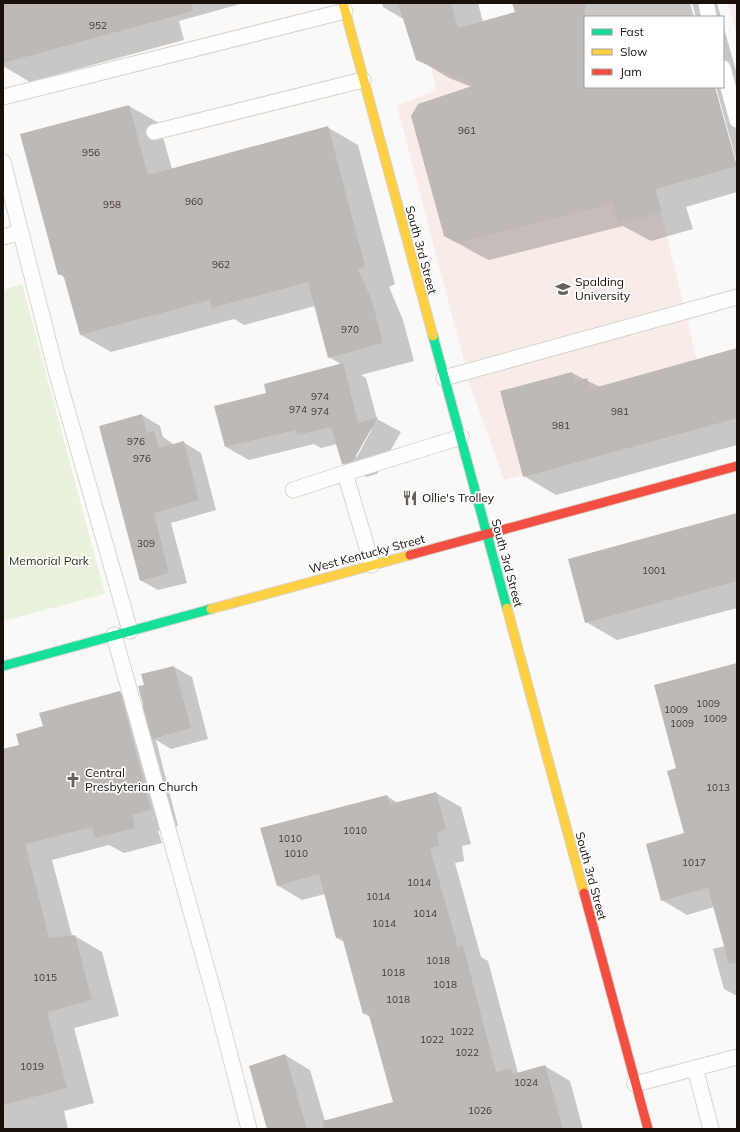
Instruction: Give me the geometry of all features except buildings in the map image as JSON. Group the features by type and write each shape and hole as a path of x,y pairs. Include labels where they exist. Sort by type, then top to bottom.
{"main road":[{"name":"South 3rd Street","path":"344,7 634,1084 648,1129"},
{"name":"West Kentucky Street","path":"3,666 737,466"}],"lane":[{"path":"706,3 709,16"},
{"path":"3,97 344,7"},
{"path":"724,72 737,120"},
{"path":"154,132 363,80"},
{"path":"3,162 56,371 130,631"},
{"path":"3,237 21,232"},
{"path":"444,378 737,297"},
{"path":"293,490 461,437"},
{"path":"345,473 372,566"},
{"path":"114,635 217,1005 249,1129"},
{"path":"634,1084 737,1057"},
{"path":"695,1068 711,1129"}],"shaded area":[{"path":"728,3 737,3 737,37"},
{"name":"Spalding University","path":"458,28 476,89 586,88 655,189 697,359 737,418 504,480 471,388 397,106 436,90 426,42"}],"green space":[{"name":"Memorial Park","path":"22,284 105,594 3,621 3,290"}],"traffic: fast":[{"path":"433,336 507,608"},
{"path":"3,666 211,609"}],"traffic: slow":[{"path":"343,3 433,336"},
{"path":"211,609 410,555"},
{"path":"507,608 584,893"}],"traffic: jam":[{"path":"410,555 737,466"},
{"path":"584,893 648,1129"}],"place":[{"name":"Spalding University","path":"563,289"},
{"name":"Ollie's Trolley","path":"410,498"},
{"name":"Central Presbyterian Church","path":"73,780"}]}
